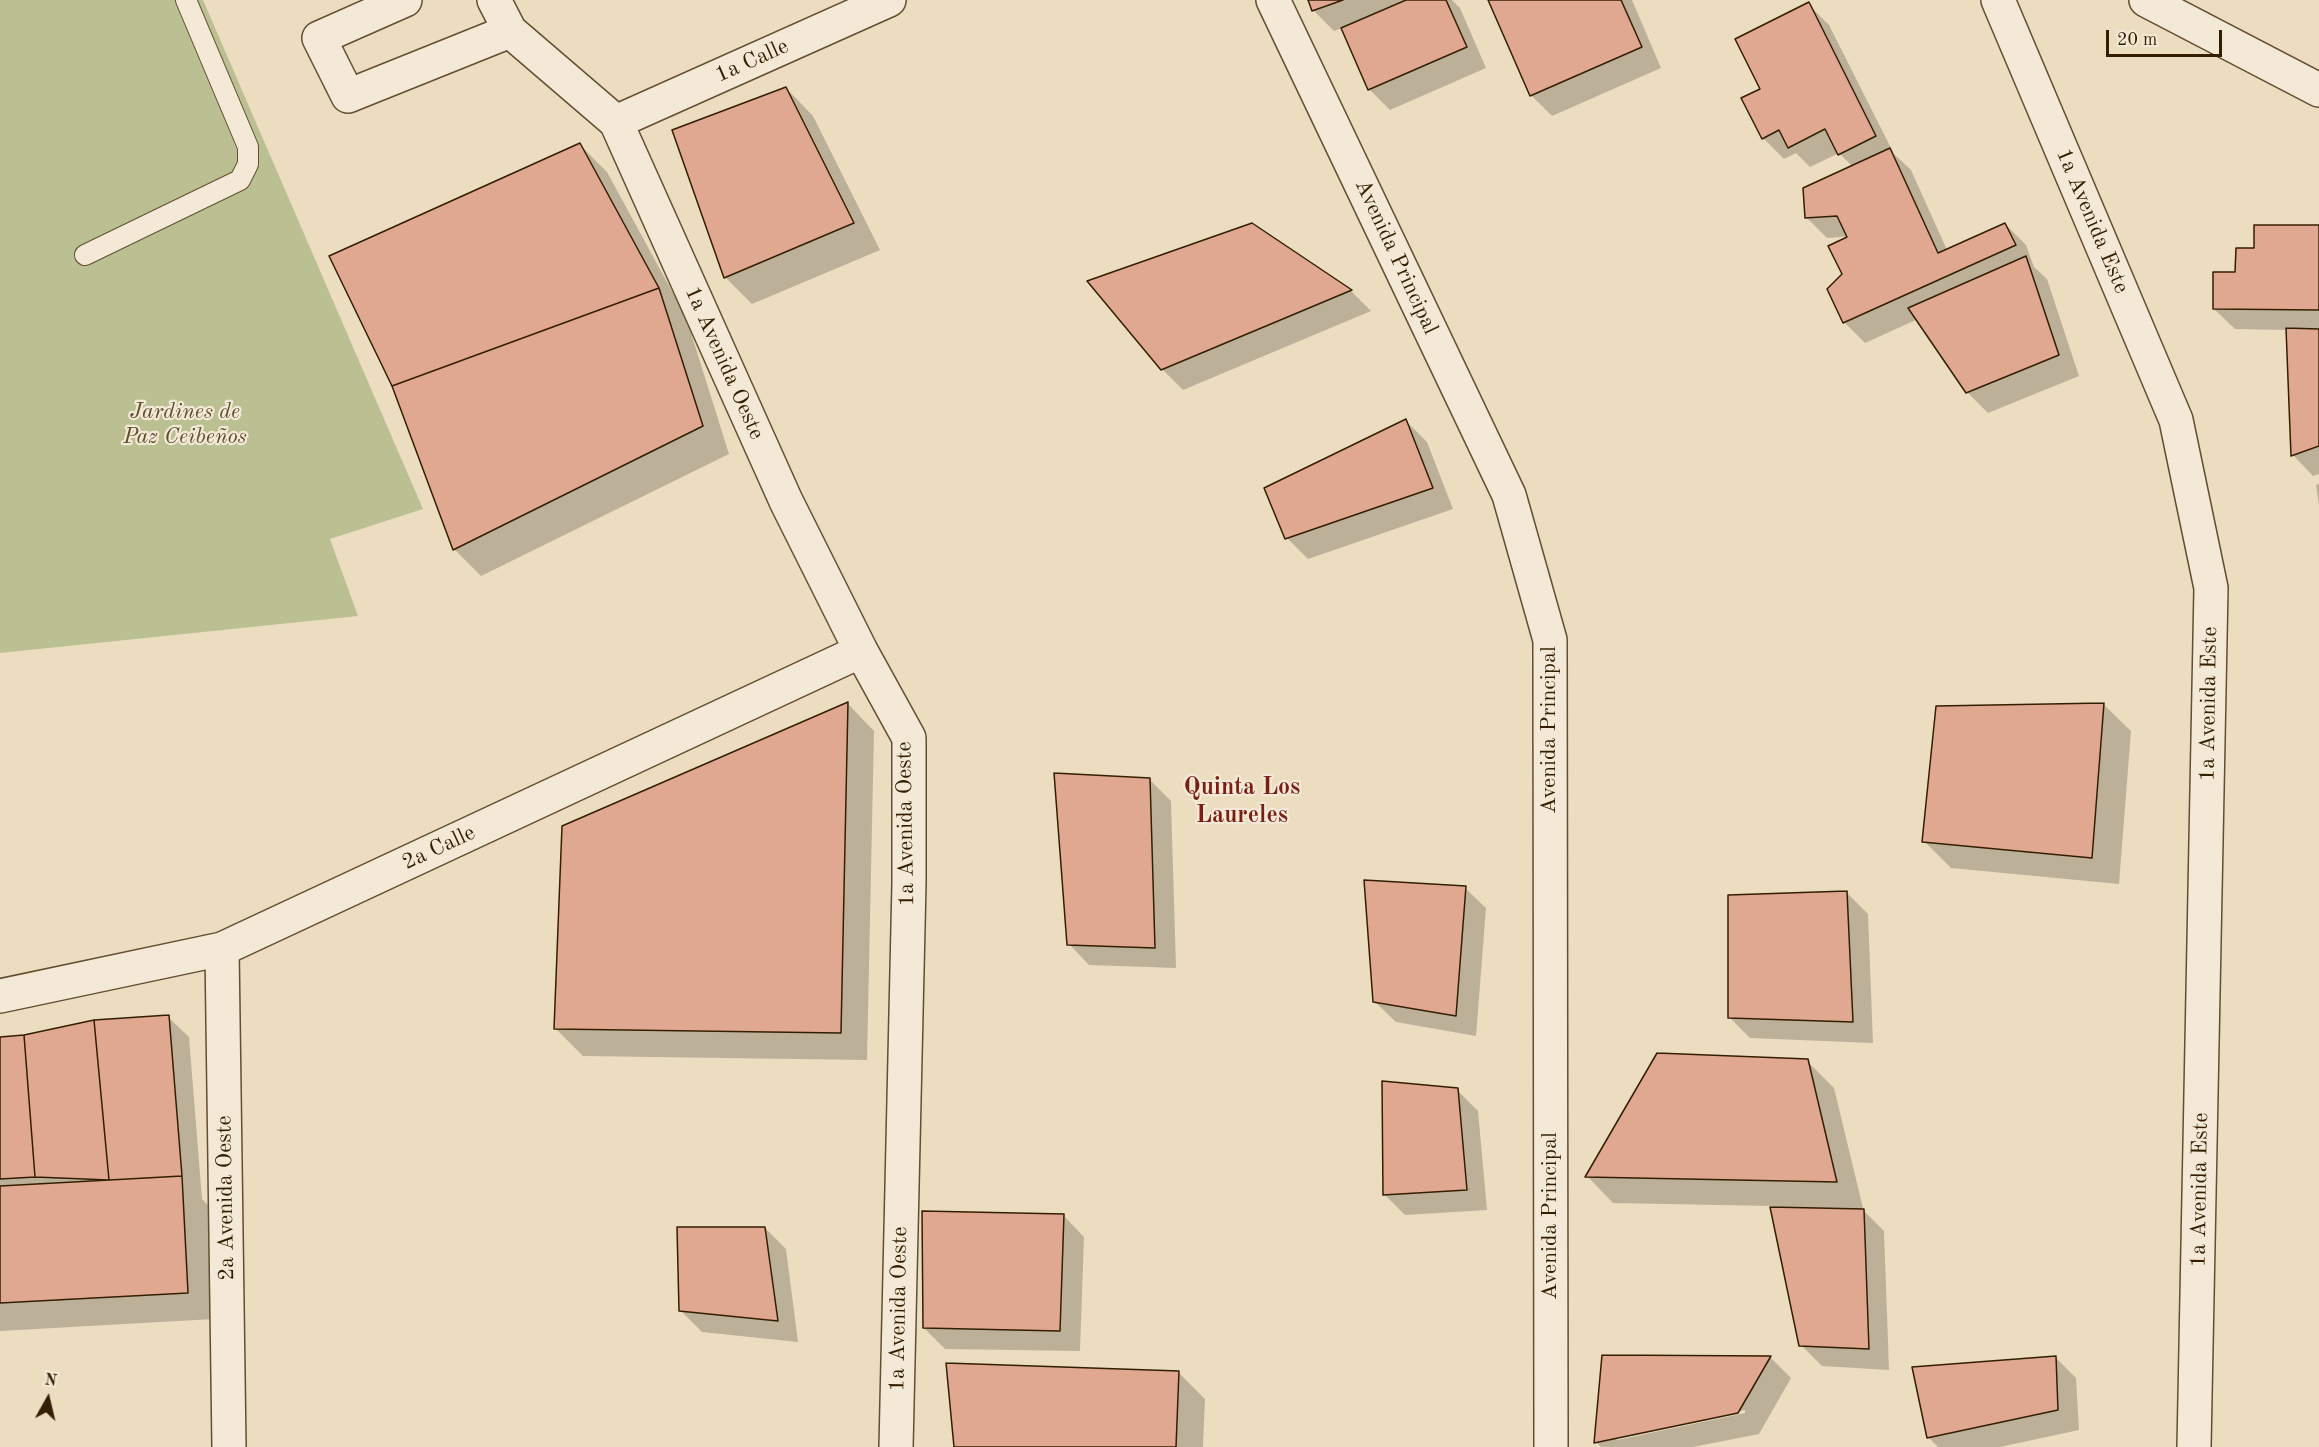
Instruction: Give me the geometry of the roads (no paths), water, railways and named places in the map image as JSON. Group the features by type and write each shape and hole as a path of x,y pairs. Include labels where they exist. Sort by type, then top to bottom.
{"street":[{"path":"405,0 319,38 348,96 510,31"},
{"path":"494,0 510,31 616,122"},
{"name":"1a Calle","path":"616,122 888,0"},
{"name":"Avenida Principal","path":"1273,0 1509,495 1550,640 1551,1447"},
{"name":"1a Avenida Este","path":"1998,0 2176,420 2211,588 2194,1447"},
{"path":"2146,0 2319,90"},
{"name":"1a Avenida Oeste","path":"616,122 786,501 861,651 909,738 909,895 896,1447"},
{"name":"2a Calle","path":"0,996 222,949 861,651"},
{"name":"2a Avenida Oeste","path":"222,949 229,1447"}],"lane":[{"path":"86,255 240,180 248,164 248,147 186,0"}],"district":[{"name":"Quinta Los Laureles","path":"1242,802"}],"park label":[{"name":"Jardines de Paz Ceibeños","path":"185,425"}]}
